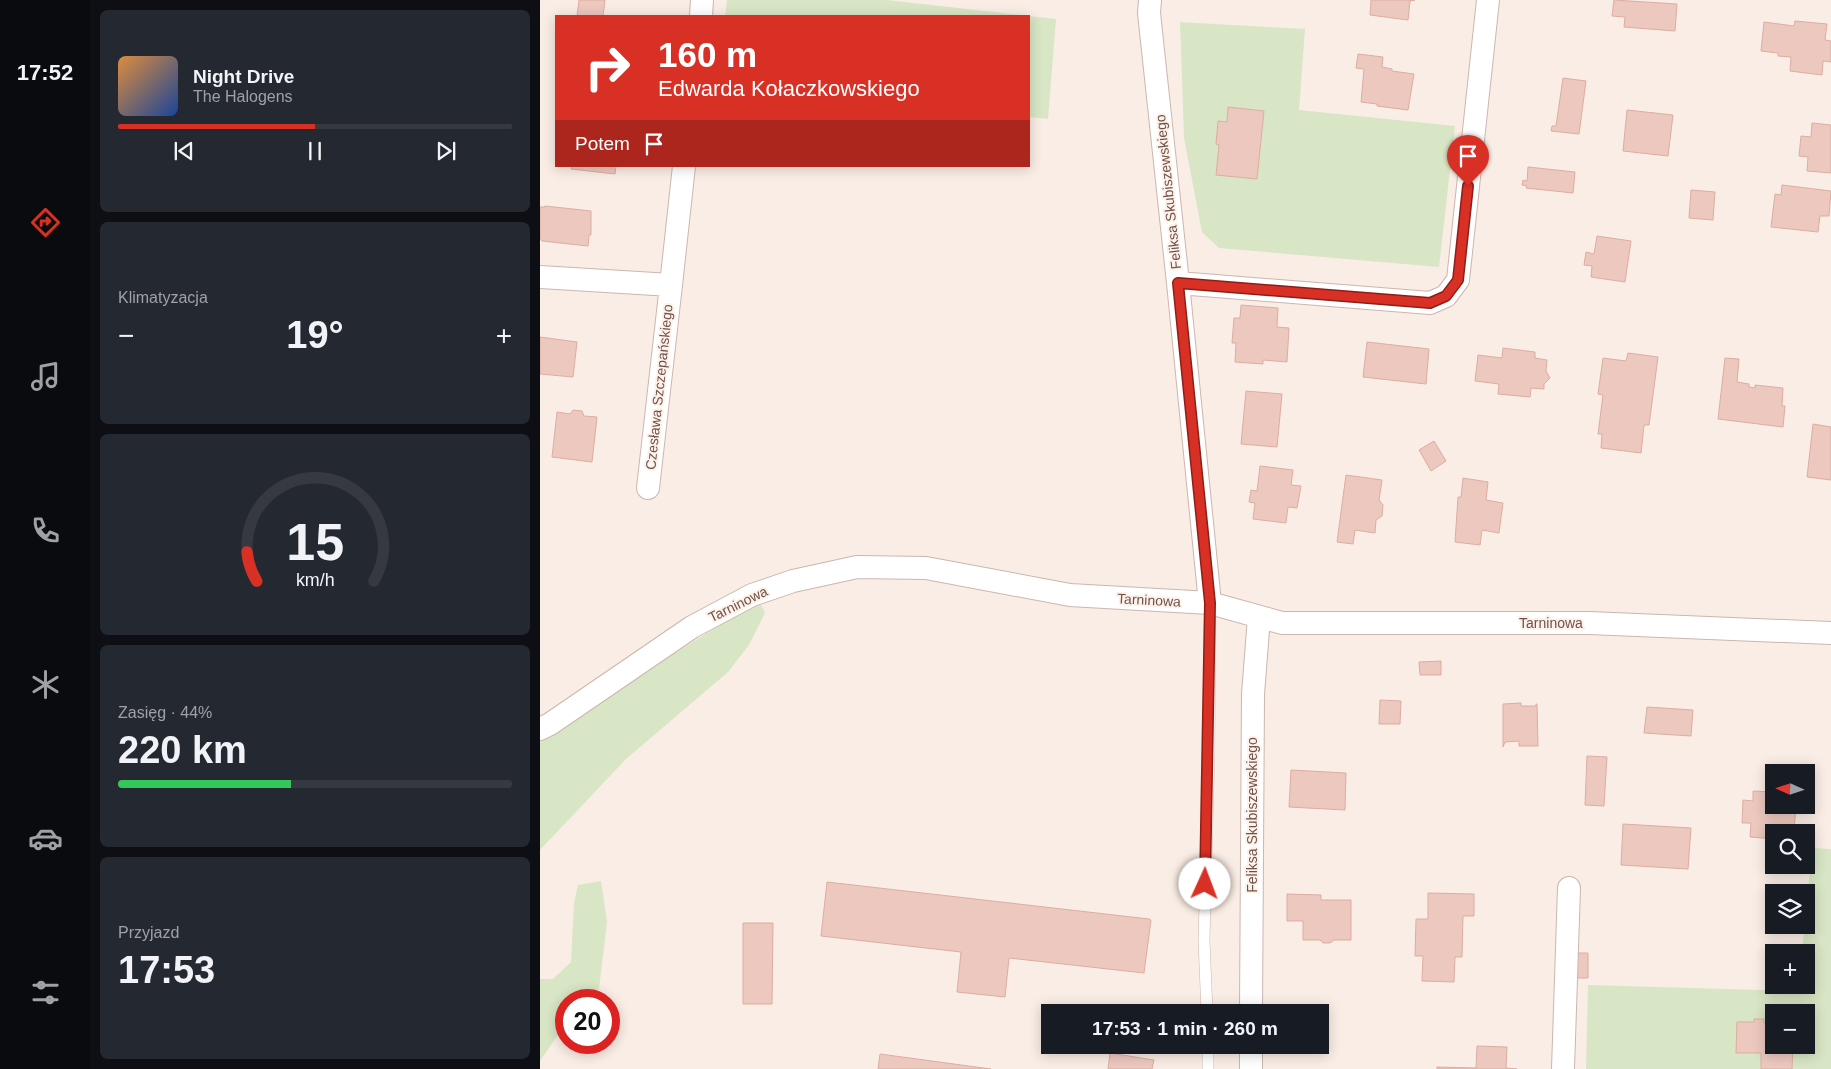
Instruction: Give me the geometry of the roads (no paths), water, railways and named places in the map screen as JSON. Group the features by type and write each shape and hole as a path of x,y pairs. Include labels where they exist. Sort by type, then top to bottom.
{"street":[{"path":"701,15 702,0"},
{"name":"Feliksa Skubiszewskiego","path":"1150,0 1149,13 1210,603"},
{"path":"1178,283 1430,303 1446,296 1458,280 1488,0"},
{"name":"Czesława Szczepańskiego","path":"648,488 684,167"},
{"name":"Czesława Szczepańskiego","path":"540,277 671,285"},
{"name":"Tarninowa","path":"540,729 692,627 752,594 793,580 857,567 926,568 1070,595 1210,603 1282,623 1589,623 1831,633"},
{"name":"Feliksa Skubiszewskiego","path":"1251,1004 1253,694 1259,617"},
{"path":"1563,1069 1569,888"},
{"path":"1251,1054 1251,1069"}],"lane":[{"name":"Feliksa Skubiszewskiego","path":"1207,1004 1204,940 1209,752 1210,603"},
{"path":"1208,1054 1208,1069"}]}
